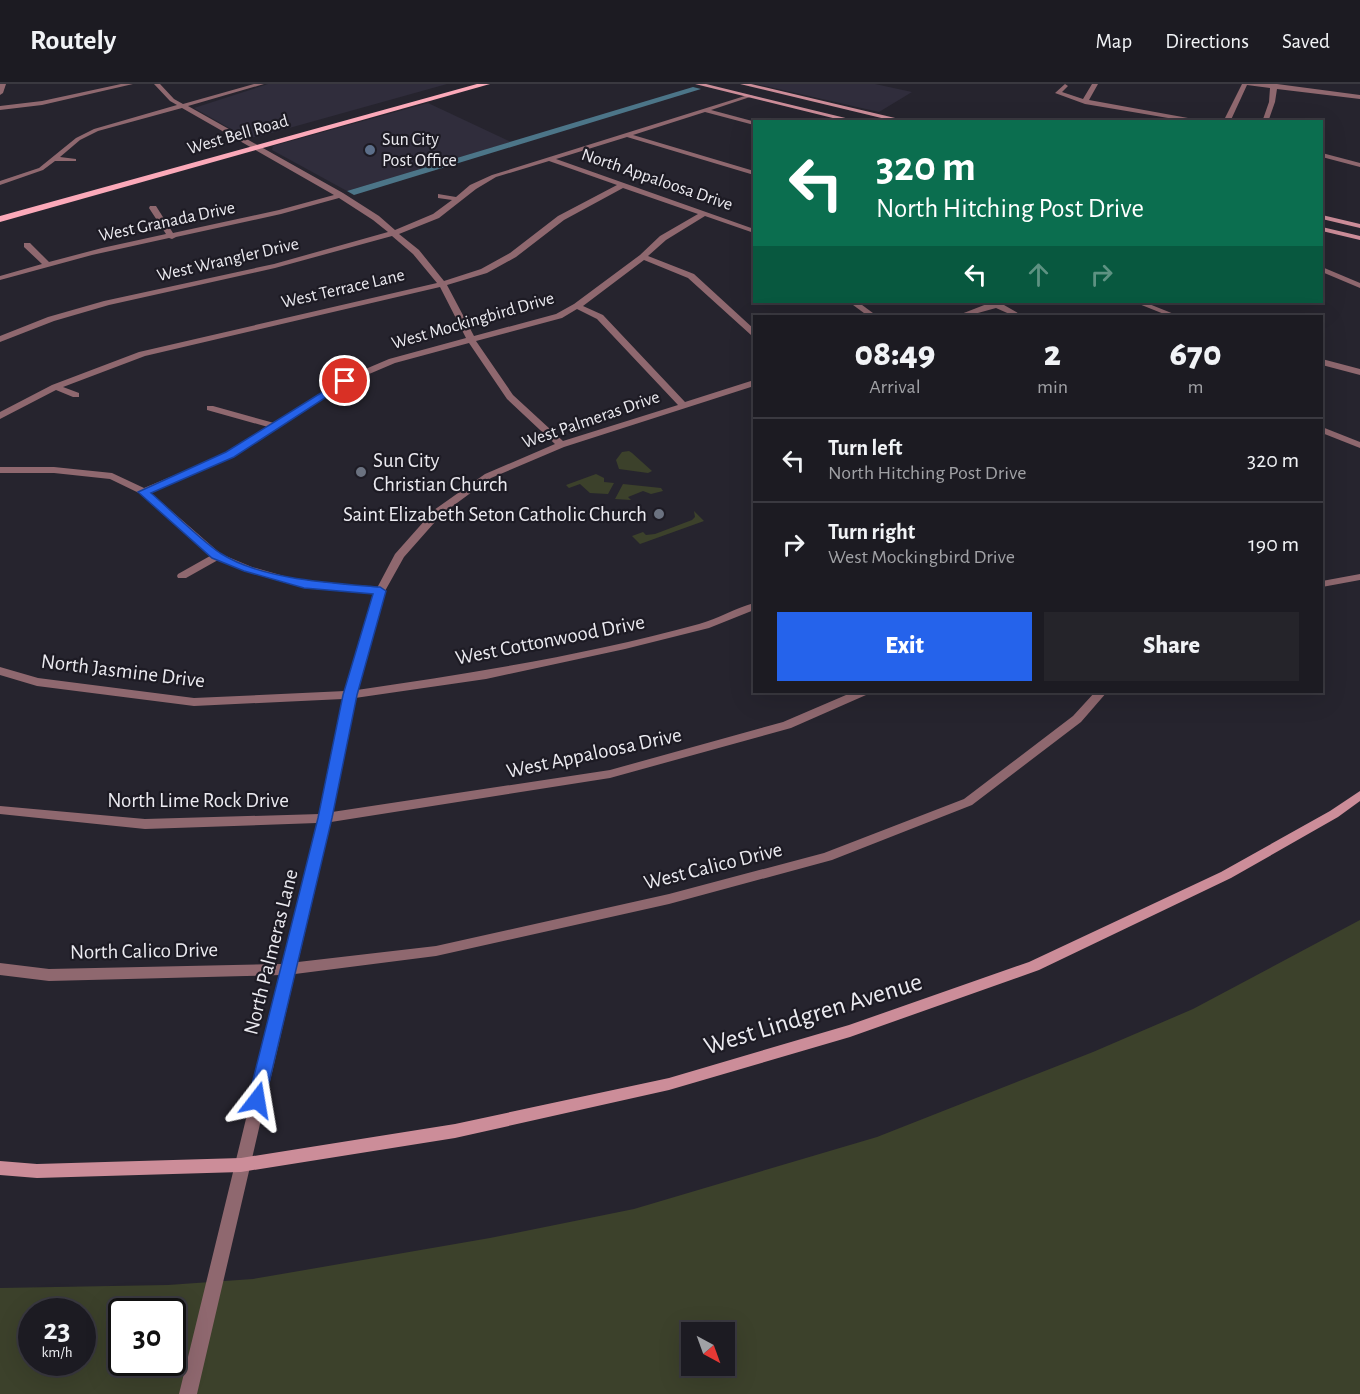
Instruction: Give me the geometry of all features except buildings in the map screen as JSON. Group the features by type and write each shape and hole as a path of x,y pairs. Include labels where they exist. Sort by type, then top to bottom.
{"main road":[{"name":"West Bell Road","path":"0,210 457,84"},
{"name":"West Bell Road","path":"0,219 486,84"}],"street":[{"path":"0,93 3,84"},
{"path":"0,108 50,101 129,84"},
{"path":"157,84 172,100 183,107 340,195 376,218 416,252 442,284 471,339 510,397 561,445"},
{"path":"0,183 34,172 73,142 89,133 261,84"},
{"path":"698,84 851,120"},
{"path":"743,84 900,120"},
{"path":"1086,102 1095,84"},
{"path":"1063,85 1058,93 1086,102 1195,120"},
{"path":"1227,120 1245,86 1360,97"},
{"path":"1266,120 1274,88"},
{"name":"West Wrangler Drive","path":"0,339 51,319 107,303 275,266 394,233 436,216 473,187 494,177 750,96"},
{"path":"707,111 753,123"},
{"path":"628,135 753,173"},
{"path":"1323,155 1360,165"},
{"path":"53,159 74,160"},
{"name":"North Appaloosa Drive","path":"549,159 753,231"},
{"name":"West Terrace Lane","path":"0,416 55,387 142,354 442,284 484,271 513,255 561,218 621,186"},
{"name":"West Granada Drive","path":"0,278 102,250 294,210 340,195"},
{"path":"441,196 458,199"},
{"path":"153,208 172,237"},
{"name":"West Mockingbird Drive","path":"144,492 230,455 345,381 392,361 559,316 578,306 643,257 663,238 705,213"},
{"path":"1323,218 1360,226"},
{"path":"1323,229 1360,238"},
{"path":"27,245 48,265"},
{"path":"643,257 691,276 753,332"},
{"path":"1323,269 1360,286"},
{"path":"854,303 872,315"},
{"path":"963,315 994,303 1017,315"},
{"path":"1141,303 1172,315"},
{"path":"578,306 600,316 684,406"},
{"path":"1323,362 1360,372"},
{"name":"West Palmeras Drive","path":"380,591 399,556 429,520 488,476 561,445 753,383"},
{"path":"55,387 76,396"},
{"path":"210,408 275,426"},
{"path":"1323,430 1360,445"},
{"path":"0,470 54,470 112,476 144,492 217,556 248,569 304,585 380,591"},
{"path":"182,576 217,556"},
{"path":"1323,584 1360,578"},
{"name":"North Palmeras Lane","path":"188,1394 325,818 350,695 380,591"},
{"name":"West Cottonwood Drive","path":"350,695 486,675 625,646 705,626 753,606"},
{"name":"North Jasmine Drive","path":"0,671 37,682 194,702 350,695"},
{"name":"West Appaloosa Drive","path":"325,818 610,774 788,725 860,693"},
{"name":"West Calico Drive","path":"289,969 436,951 669,899 827,857 968,802 1077,719 1100,693"},
{"name":"West Lindgren Avenue","path":"0,1168 37,1171 241,1165 455,1131 669,1084 850,1031 1045,961 1226,875 1334,814 1360,795"},
{"name":"North Lime Rock Drive","path":"0,810 145,824 325,818"},
{"name":"North Calico Drive","path":"0,969 49,975 289,969"}],"shaded area":[{"path":"268,84 447,84 257,137 245,137 194,108"},
{"path":"756,84 875,84 912,92 879,112"},
{"path":"428,103 511,142 347,191 272,150 273,146"}],"green space":[{"path":"629,451 652,471 648,473 619,469 616,460 622,452"},
{"path":"596,474 604,478 604,482 614,483 608,494 590,493 580,484 569,488 566,485"},
{"path":"623,484 661,488 663,491 651,494 643,491 628,497 631,500 615,499"},
{"path":"694,511 704,521 640,544 632,536 643,532 646,535 655,534 692,520 695,517"},
{"path":"1360,920 1360,1394 0,1394 0,1288 168,1285 253,1279 490,1238 634,1209 877,1137 1093,1052 1193,1009"}],"water":[{"path":"693,87 701,89 354,195 347,191"}],"place":[{"name":"Sun City Post Office","path":"370,150"},
{"name":"Sun City Christian Church","path":"361,472"},
{"name":"Saint Elizabeth Seton Catholic Church","path":"659,514"}],"route":[{"path":"257,1100 325,818 350,695 380,591 304,585 248,569 217,556 144,492 230,455 345,381"}]}
